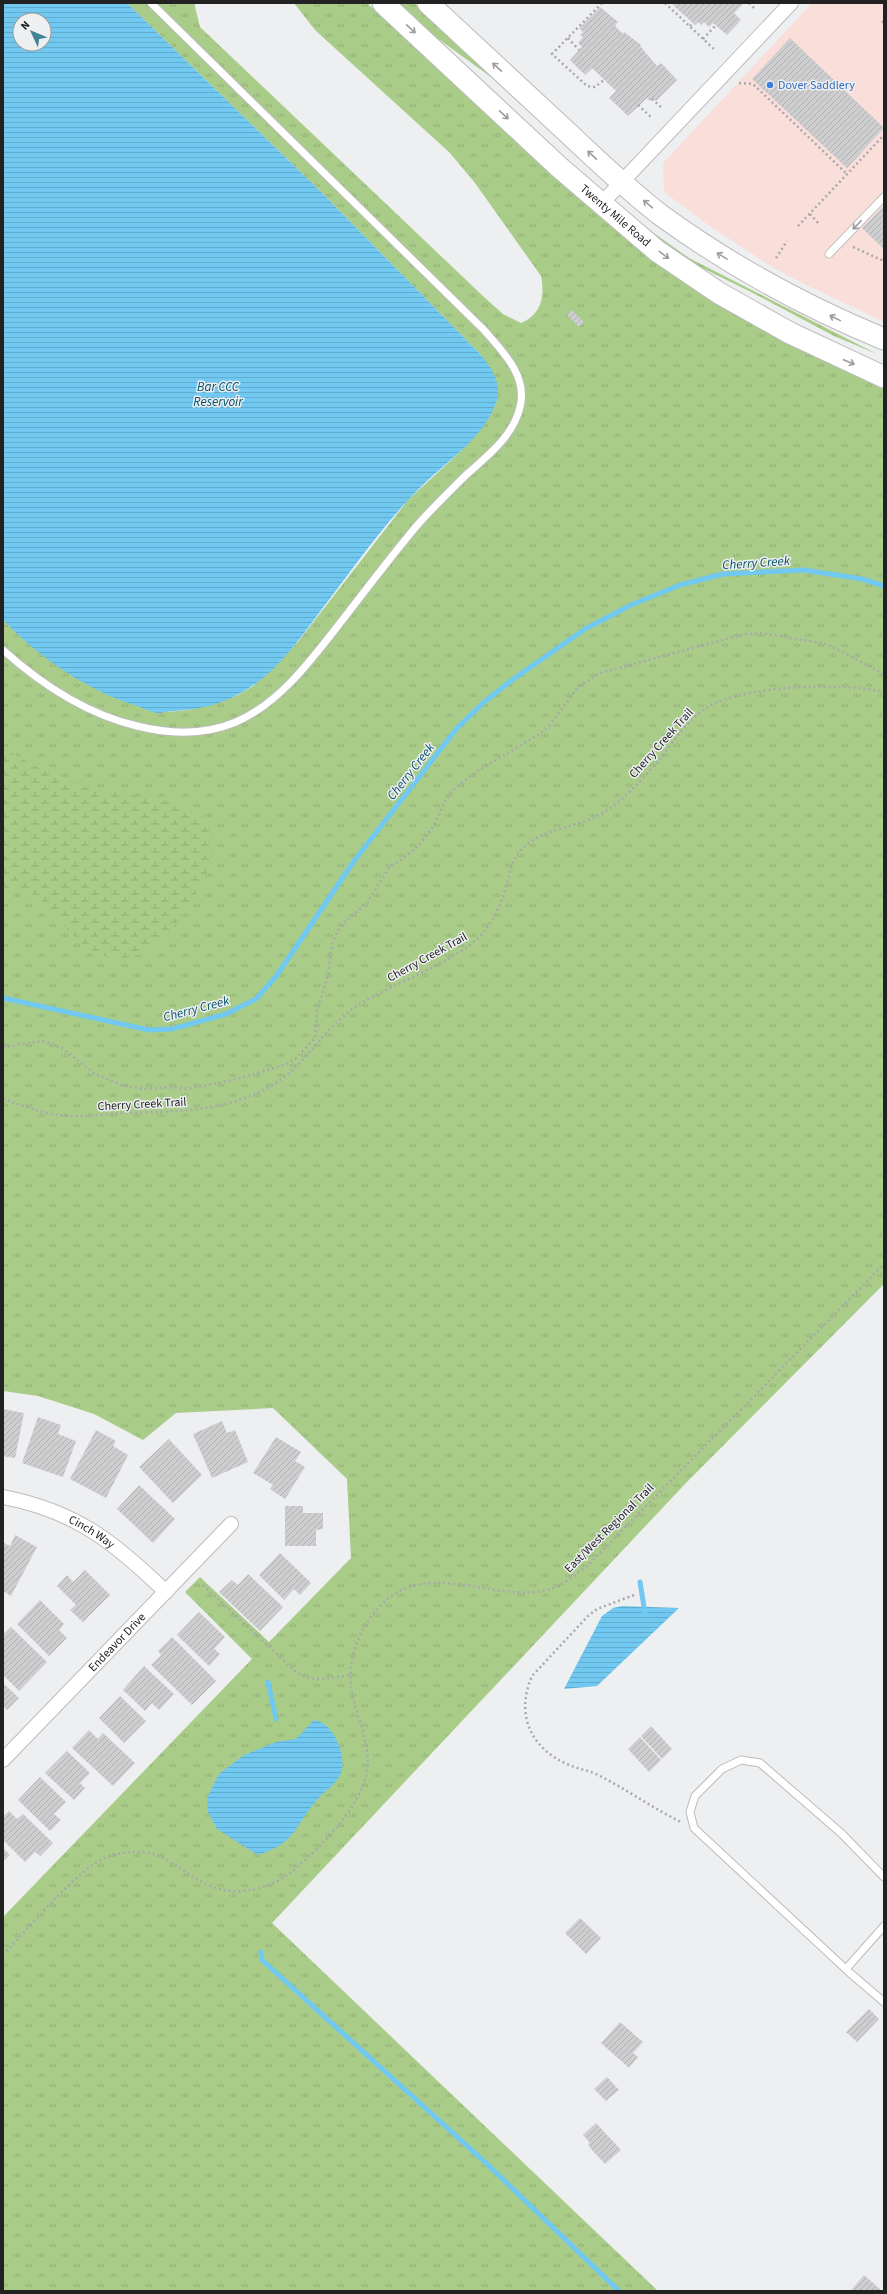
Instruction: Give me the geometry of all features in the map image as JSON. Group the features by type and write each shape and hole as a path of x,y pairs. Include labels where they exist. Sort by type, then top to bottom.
{"main road":[{"name":"Twenty Mile Road","path":"383,3 601,204 657,251 732,301 803,340 884,377"},
{"path":"428,3 621,181 661,215 742,268 820,311 884,339"},
{"path":"732,301 755,299 822,335 884,362"}],"street":[{"path":"601,204 621,181 791,3"},
{"name":"Cinch Way","path":"3,1497 55,1512 84,1526 119,1548 166,1592"},
{"name":"Endeavor Drive","path":"3,1760 231,1524"}],"lane":[{"path":"3,650 36,677 68,699 119,721 158,731 172,732 205,730 235,722 267,703 304,667 415,528 504,438 516,420 520,407 522,393 520,380 515,369 484,330 151,3"},
{"path":"829,254 884,197"},
{"path":"884,1877 841,1833 760,1763 741,1760 722,1769 695,1796 690,1812 694,1828 846,1969 884,2002"},
{"path":"846,1969 884,1926"}],"path":[{"path":"602,3 552,54 587,86 595,87 604,80"},
{"path":"665,3 716,51"},
{"path":"749,3 756,10"},
{"path":"690,26 693,23"},
{"path":"704,39 716,25"},
{"path":"568,38 579,50"},
{"path":"739,83 753,84 847,174"},
{"path":"652,99 662,108"},
{"path":"638,105 652,118"},
{"path":"798,226 884,135"},
{"path":"810,214 820,225"},
{"path":"776,258 787,241"},
{"path":"850,250 854,246 884,261"},
{"path":"3,1047 43,1040 62,1048 95,1074 122,1085 143,1089 172,1087 188,1089 233,1080 289,1063 315,1038 317,1011 328,976 332,944 340,926 367,903 389,868 413,851 425,838 434,825 446,799 452,791 476,772 538,735 549,726 568,698 584,682 600,673 741,634 762,633 827,644 884,674"},
{"name":"Cherry Creek Trail","path":"3,1099 50,1114 85,1116 188,1111 218,1106 252,1096 273,1085 293,1070 332,1027 350,1011 460,951 477,938 496,912 506,889 512,862 522,848 532,841 593,818 613,806 645,776 691,721 705,708 726,699 769,690 853,688 884,692"},
{"name":"East/West Regional Trail","path":"3,1956 76,1879 94,1864 106,1857 127,1852 143,1852 160,1857 193,1876 224,1890 261,1889 282,1878 301,1863 353,1808 362,1790 368,1770 362,1726 353,1701 350,1675 352,1655 362,1631 380,1606 398,1592 420,1584 436,1582 522,1593 545,1591 569,1581 588,1565 884,1264"},
{"path":"203,1585 297,1673 318,1680 350,1675"},
{"path":"634,1595 597,1609 588,1616 532,1676 527,1688 524,1703 525,1717 537,1742 557,1759 595,1774 658,1810 694,1828"}],"shaded area":[{"path":"812,3 884,3 884,322 774,268 714,229 664,192 663,166 665,161"}],"green space":[{"path":"127,3 194,3 200,27 484,297 503,314 521,323 534,315 538,309 543,291 541,276 475,183 450,153 315,30 294,3 367,3 574,194 623,235 771,334 821,359 884,387 884,1284 685,1484 272,1923 658,2291 3,2291 3,1917 252,1659 185,1592 200,1577 269,1642 351,1558 347,1479 273,1408 176,1413 143,1440 94,1414 38,1396 3,1391 3,620 21,637 84,683 156,713 188,710 236,696 253,686 297,643 408,500 461,451 478,432 496,403 481,355 324,195"},
{"path":"397,3 414,3 592,169 491,77 430,33"},
{"path":"641,224 689,258 877,354 834,336 753,293 690,262 640,226"},
{"path":"3,747 35,766 60,778 96,789 176,804 196,812 206,822 212,834 213,848 206,875 185,912 167,935 154,947 138,955 128,957 109,957 93,951 80,941 46,905 34,896 21,891 3,892"}],"water":[{"name":"Bar CCC Reservoir","path":"3,3 127,3 324,195 481,355 495,378 498,397 490,416 483,427 465,447 425,483 396,513 280,662 262,679 234,697 195,709 159,713 152,712 118,699 82,682 48,660 3,620"},
{"path":"622,1606 679,1608 597,1686 564,1689 602,1616 613,1608"},
{"path":"314,1720 324,1724 330,1729 338,1742 342,1757 342,1771 337,1781 316,1801 287,1839 271,1850 258,1855 217,1829 208,1812 207,1798 219,1774 244,1755 276,1742 296,1739"}],"building":[{"path":"675,3 744,3 734,13 741,20 727,35 713,23 709,27 704,22 701,25 698,22 695,25 673,5"},
{"path":"600,7 618,22 615,26 623,34 624,32 641,45 640,46 657,66 661,63 677,80 656,101 653,98 650,101 647,98 628,116 609,98 616,91 592,68 585,75 570,60 582,47 578,43 583,37 580,35 583,32 579,28"},
{"path":"790,38 884,128 847,168 752,79"},
{"path":"884,206 884,249 862,228"},
{"path":"572,310 584,322 579,327 567,315"},
{"path":"3,1409 24,1413 15,1458 3,1456"},
{"path":"38,1417 61,1425 58,1434 76,1441 63,1477 22,1463"},
{"path":"222,1421 227,1433 235,1430 248,1462 212,1478 193,1434"},
{"path":"96,1430 116,1441 113,1446 128,1455 106,1498 70,1479"},
{"path":"276,1437 301,1452 295,1461 305,1467 285,1499 270,1489 273,1485 253,1473"},
{"path":"169,1439 202,1475 173,1503 139,1467"},
{"path":"139,1485 175,1519 153,1543 117,1509"},
{"path":"285,1506 303,1506 303,1513 323,1513 323,1529 316,1530 316,1546 285,1546"},
{"path":"15,1535 37,1547 11,1596 3,1591 3,1544 4,1543 10,1546"},
{"path":"280,1553 311,1583 300,1595 294,1589 284,1600 259,1575"},
{"path":"85,1570 110,1595 83,1622 70,1610 76,1605 57,1586 67,1575 73,1582"},
{"path":"248,1574 283,1607 260,1631 219,1592 232,1580 238,1585"},
{"path":"40,1600 64,1624 59,1630 67,1638 49,1656 17,1624"},
{"path":"199,1612 225,1637 214,1649 220,1654 209,1666 177,1635"},
{"path":"11,1627 47,1662 19,1691 3,1675 3,1635"},
{"path":"172,1637 216,1681 192,1705 151,1665 161,1655 158,1651"},
{"path":"144,1666 174,1694 159,1710 152,1703 145,1711 123,1690"},
{"path":"3,1683 19,1698 7,1710 3,1706"},
{"path":"120,1696 146,1721 124,1743 99,1718"},
{"path":"651,1726 672,1749 662,1759 641,1736"},
{"path":"89,1730 98,1739 103,1733 135,1763 113,1786 72,1748"},
{"path":"640,1737 661,1760 649,1772 628,1749"},
{"path":"67,1751 90,1773 80,1783 85,1788 74,1800 45,1773"},
{"path":"40,1777 66,1802 54,1814 61,1820 50,1831 18,1800"},
{"path":"9,1811 17,1819 23,1814 53,1843 40,1856 35,1852 25,1862 3,1840 3,1817"},
{"path":"3,1848 10,1855 3,1862"},
{"path":"580,1918 601,1938 586,1954 565,1933"},
{"path":"869,2009 879,2019 857,2042 846,2032"},
{"path":"620,2022 643,2042 633,2053 638,2057 629,2068 601,2043"},
{"path":"607,2077 619,2090 606,2101 594,2089"},
{"path":"596,2123 621,2150 605,2164 591,2149 588,2144 590,2143 583,2135"},
{"path":"864,2275 882,2291 854,2291 852,2289"}],"waterway":[{"name":"Cherry Creek","path":"3,998 149,1030 172,1029 226,1014 256,999 277,975 354,861 457,728 484,702 512,680 585,629 631,605 680,585 723,574 804,570 862,579 884,586"},
{"path":"640,1582 645,1613"},
{"path":"268,1682 276,1719"},
{"path":"261,1952 262,1960 486,2163 619,2291"}],"place":[{"name":"Dover Saddlery","path":"770,85"}]}
